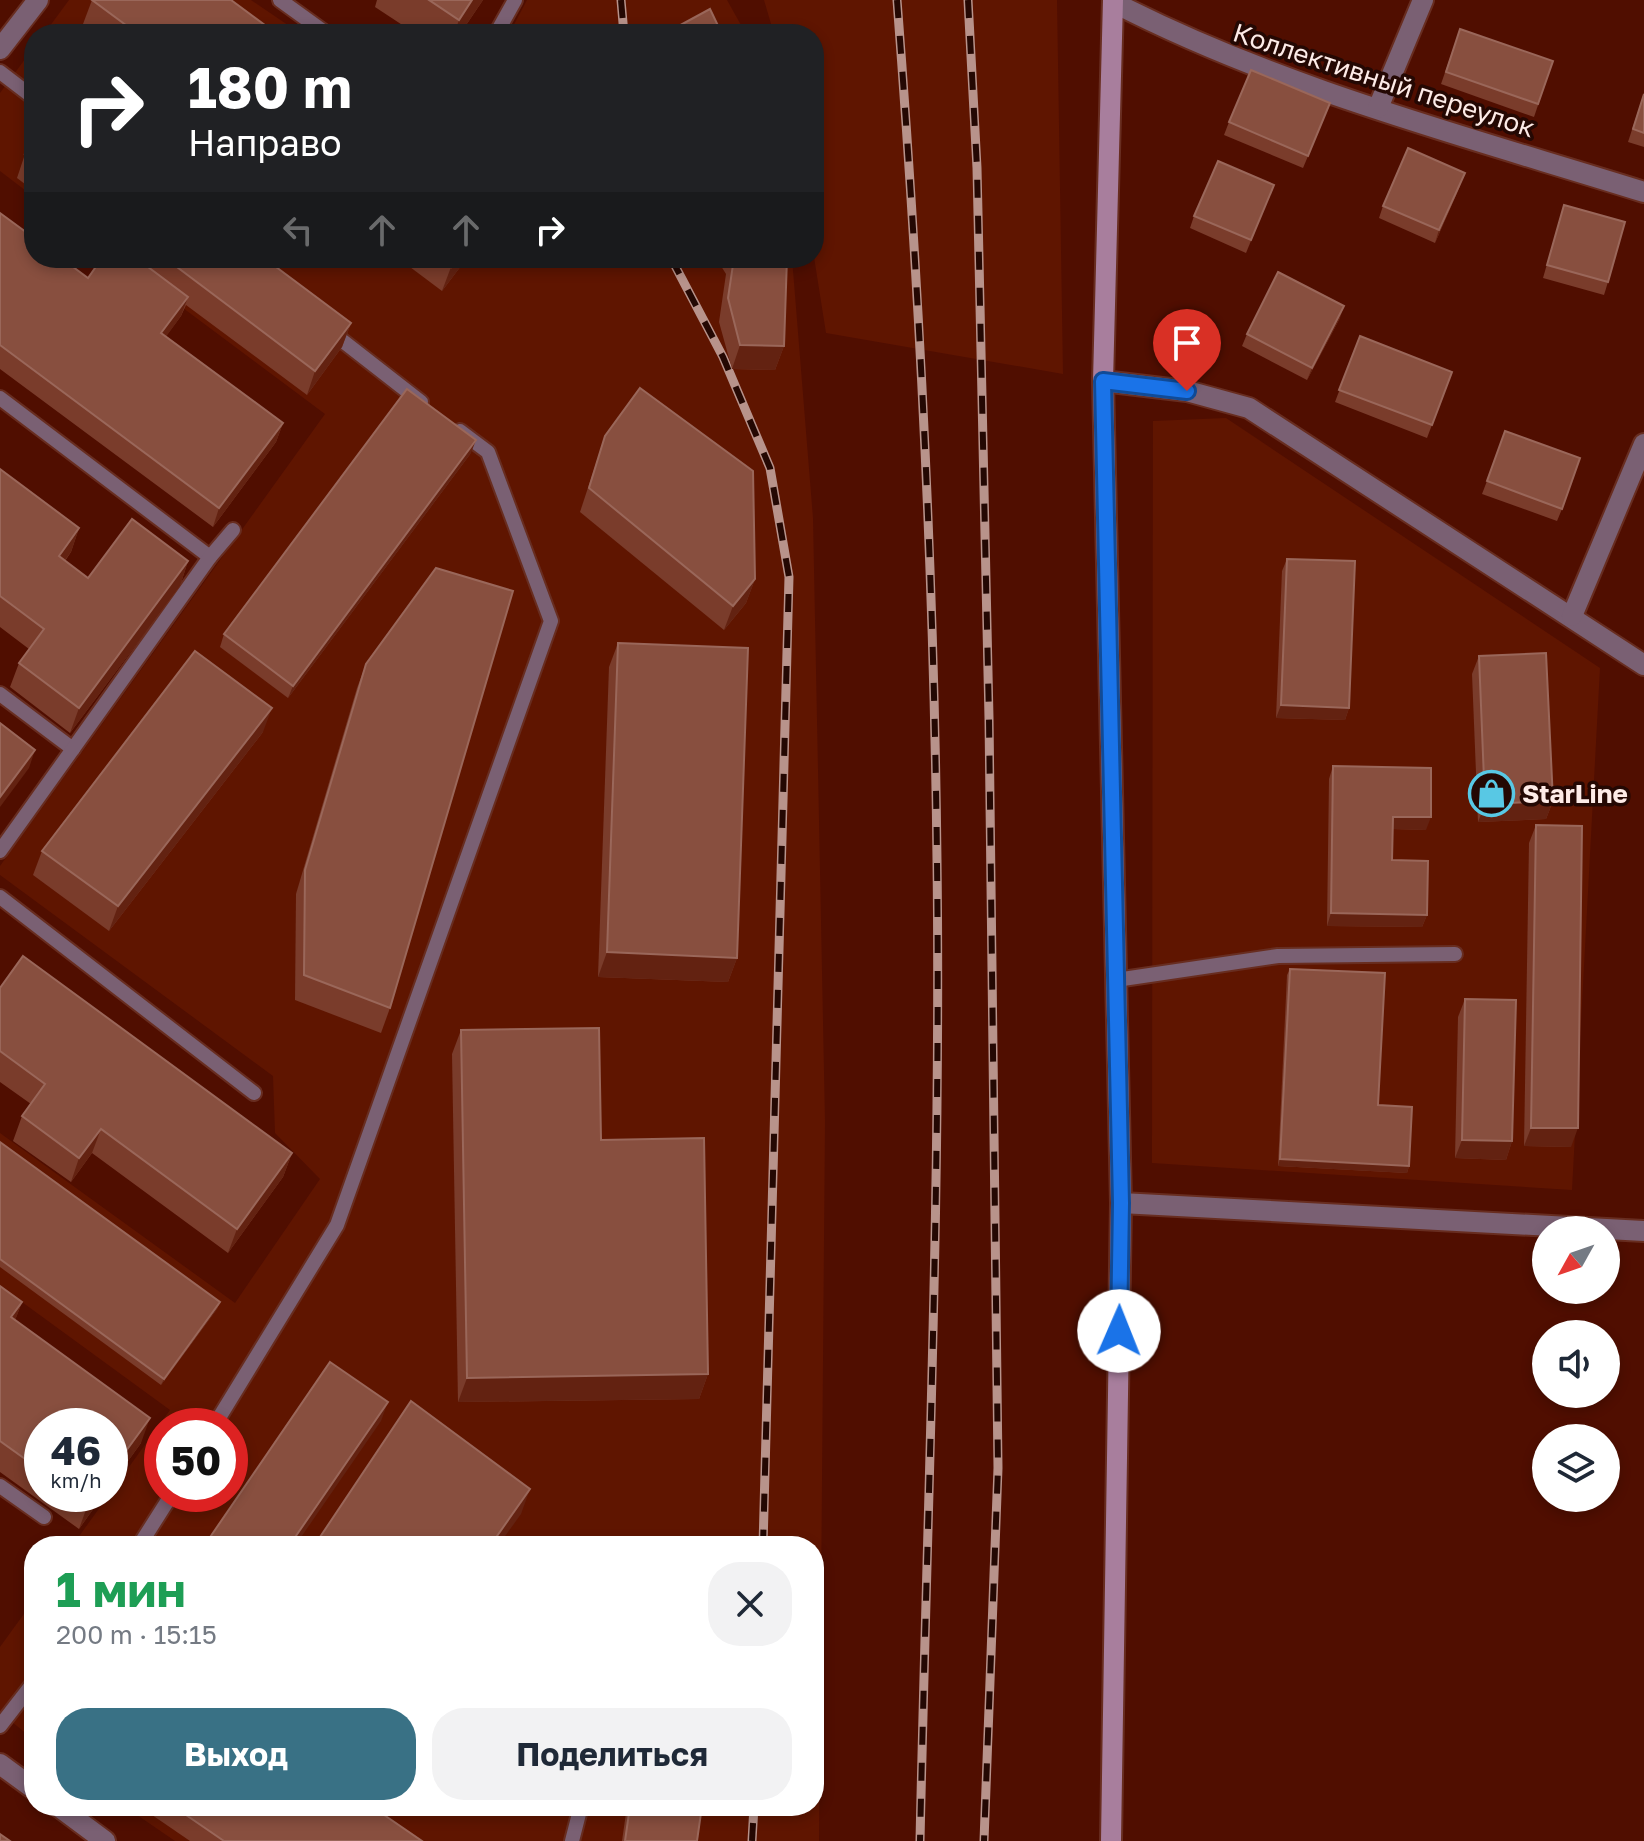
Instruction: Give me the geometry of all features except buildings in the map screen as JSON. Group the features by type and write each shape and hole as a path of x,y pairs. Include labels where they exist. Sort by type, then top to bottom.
{"main road":[{"path":"1111,1841 1121,1203 1103,381 1113,1"}],"street":[{"path":"0,49 38,0"},
{"path":"1378,108 1423,0"},
{"name":"Коллективный переулок","path":"1113,1 1204,47 1378,108 1644,192"},
{"path":"1103,381 1187,391 1249,408 1644,665"},
{"path":"1572,616 1644,444"},
{"path":"1121,1203 1644,1231"},
{"path":"0,1764 24,1782"},
{"path":"71,1816 105,1841"}],"lane":[{"path":"280,0 313,24"},
{"path":"502,24 515,0"},
{"path":"0,72 24,90"},
{"path":"312,317 437,415"},
{"path":"0,398 210,557"},
{"path":"225,1408 337,1225 551,621 488,452 450,424"},
{"path":"0,851 210,557 233,530"},
{"path":"0,694 73,749"},
{"path":"0,897 254,1093"},
{"path":"1116,980 1278,956 1455,954"},
{"path":"0,1486 44,1517"},
{"path":"145,1536 161,1512"},
{"path":"0,1726 24,1695"},
{"path":"572,1841 578,1816"}],"shaded area":[{"path":"69,0 251,0 286,24 51,24"},
{"path":"527,0 727,0 740,24 514,24"},
{"path":"764,0 1057,0 1063,374 826,333 816,268 824,268 824,24 771,24"},
{"path":"24,61 24,189 0,171 0,93"},
{"path":"129,268 793,268 813,518 825,1122 822,1536 79,1536 96,1512 128,1512 128,1468 144,1446 144,1512 248,1512 248,1408 167,1408 0,1286 0,1133 235,1303 320,1179 275,1133 273,1076 0,875 0,866 325,414"},
{"path":"1226,418 1600,668 1572,1190 1152,1163 1153,421"},
{"path":"24,1614 24,1732 0,1712 0,1647"},
{"path":"139,1816 819,1816 819,1841 175,1841"}],"railway":[{"path":"621,0 623,24"},
{"path":"897,0 924,430 933,645 937,860 935,1228 920,1841"},
{"path":"968,0 977,168 989,718 998,1468 984,1841"},
{"path":"676,268 723,357 770,468 789,577 763,1536"},
{"path":"752,1841 753,1816"}],"place":[{"name":"StarLine","path":"1491,793"}],"route":[{"path":"1119,1331 1121,1203 1103,381 1187,391"}]}
